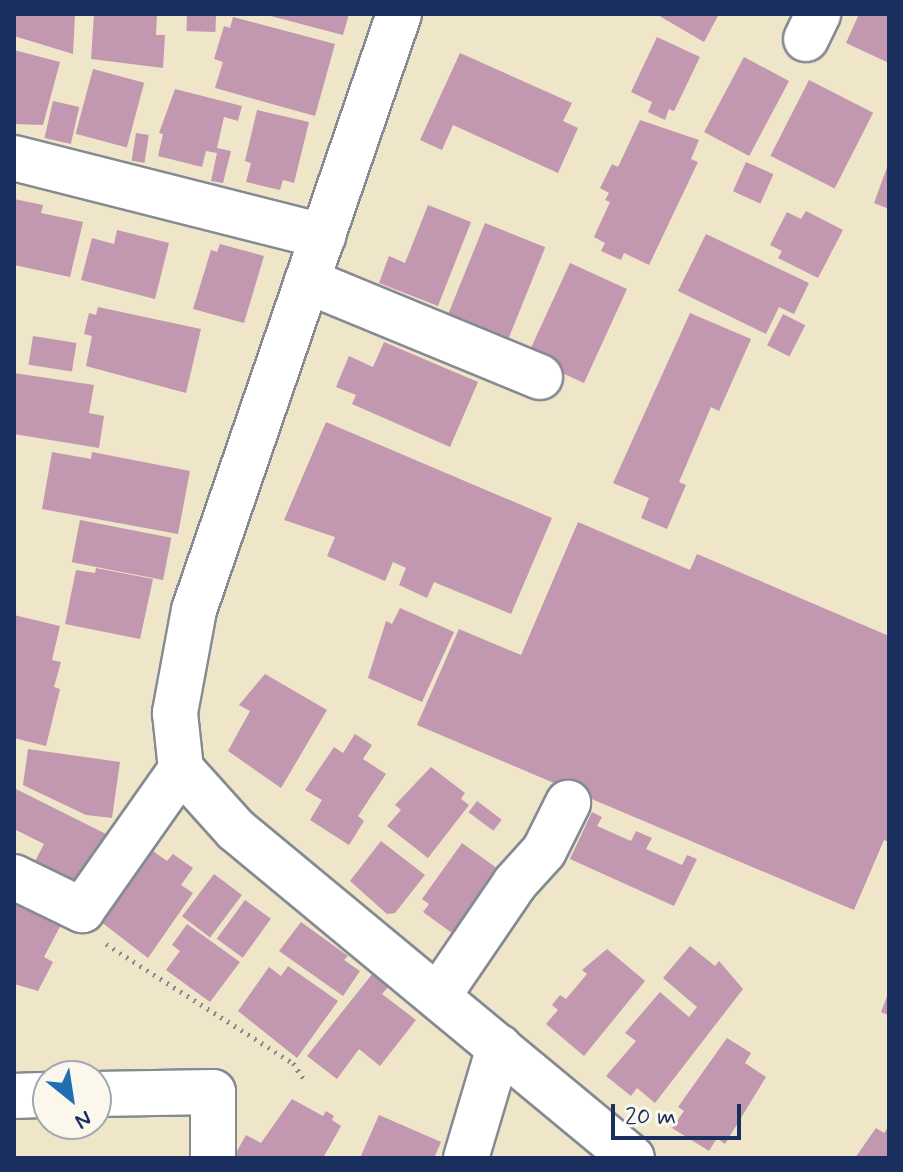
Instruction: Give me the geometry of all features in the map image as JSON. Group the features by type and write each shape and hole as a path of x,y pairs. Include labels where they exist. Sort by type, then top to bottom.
{"street":[{"path":"399,14 194,610 175,713 181,769 236,830 632,1158"},
{"path":"14,158 323,236"},
{"path":"307,281 540,377"},
{"path":"14,877 82,910 181,769"},
{"path":"438,996 515,883 544,851 568,803"},
{"path":"466,1158 499,1047"},
{"path":"112,1094 213,1092 213,1158"}],"path":[{"path":"82,910 78,925 293,1063 306,1082"}],"building":[{"path":"14,14 75,14 73,54 14,36"},
{"path":"94,14 157,14 156,35 165,35 163,68 91,59"},
{"path":"263,14 349,14 343,35"},
{"path":"656,14 719,14 704,42"},
{"path":"859,14 889,14 889,63 846,43"},
{"path":"187,15 216,16 215,32 186,31"},
{"path":"233,17 335,44 315,116 215,88 223,62 214,59 224,26 230,28"},
{"path":"657,37 700,57 674,111 669,109 665,120 648,112 652,102 631,92"},
{"path":"14,50 60,62 43,125 14,124"},
{"path":"460,53 572,103 563,121 578,128 558,173 453,125 442,150 420,140"},
{"path":"744,57 789,81 749,156 704,132"},
{"path":"93,69 144,83 127,147 76,134"},
{"path":"809,80 873,113 835,188 770,156"},
{"path":"175,89 242,106 238,121 224,117 217,148 231,151 223,183 211,181 217,153 206,151 202,167 158,156 163,134 159,133"},
{"path":"53,101 79,107 71,144 44,138"},
{"path":"257,110 309,122 294,183 283,180 280,190 246,182 251,163 245,161"},
{"path":"640,120 699,140 691,159 698,162 649,265 624,253 621,260 601,251 605,243 594,237 610,202 605,200 609,193 600,188 612,164 618,167"},
{"path":"136,133 149,135 144,163 132,161"},
{"path":"746,162 773,174 760,203 733,191"},
{"path":"889,162 889,209 874,203"},
{"path":"14,199 43,205 41,213 83,222 70,277 14,265"},
{"path":"428,205 471,222 438,306 379,283 389,256 405,263"},
{"path":"806,211 843,230 818,278 778,258 782,251 770,245 787,212 801,219"},
{"path":"485,223 545,247 508,339 448,315"},
{"path":"117,230 169,243 155,299 81,280 92,238 114,244"},
{"path":"706,234 809,283 794,314 779,307 766,334 678,291"},
{"path":"220,244 264,256 244,323 193,309 211,250 217,252"},
{"path":"570,263 627,289 584,383 538,362 530,350"},
{"path":"98,307 201,329 186,393 86,366 92,336 84,334 89,313 96,315"},
{"path":"690,313 751,339 719,411 711,407 679,482 686,485 667,529 641,518 649,498 613,483"},
{"path":"783,314 805,325 789,357 767,345"},
{"path":"33,336 76,343 72,372 28,365"},
{"path":"384,342 478,382 450,447 352,404 356,395 336,387 349,356 373,367"},
{"path":"14,373 94,385 89,413 104,416 99,448 14,434"},
{"path":"326,422 552,518 511,614 434,582 427,598 399,585 406,568 393,562 385,581 327,556 335,537 284,520"},
{"path":"52,452 91,459 92,452 190,471 178,534 42,509"},
{"path":"80,520 171,538 163,580 72,562"},
{"path":"578,522 690,570 697,554 889,636 889,842 884,840 854,910 417,725 459,629 521,655"},
{"path":"96,568 153,579 140,639 65,624 76,570 95,573"},
{"path":"400,608 454,632 422,702 368,678 386,621 392,624"},
{"path":"14,615 60,626 52,660 61,662 54,687 60,689 46,746 14,738"},
{"path":"265,674 327,710 281,788 228,751 250,711 239,705"},
{"path":"355,734 372,745 363,759 386,774 358,816 364,821 349,845 310,820 322,800 305,790 334,747 343,753"},
{"path":"28,749 120,762 112,818 86,815 23,785"},
{"path":"431,767 465,793 461,799 469,805 428,858 387,826 401,810 395,805"},
{"path":"14,788 110,836 83,890 33,865 44,844 14,829"},
{"path":"477,801 502,820 493,831 469,812"},
{"path":"592,812 602,817 597,826 631,841 636,831 652,838 646,849 682,865 687,855 697,859 674,906 570,859"},
{"path":"381,841 425,875 395,913 387,914 350,881"},
{"path":"462,843 498,869 452,933 423,912 429,904 422,899"},
{"path":"146,846 167,861 173,854 193,868 181,885 193,893 148,958 96,918"},
{"path":"214,874 242,895 210,937 182,916"},
{"path":"14,891 64,919 44,957 53,962 38,991 14,984"},
{"path":"245,900 271,919 243,958 217,939"},
{"path":"301,922 348,956 344,960 360,971 343,996 279,951"},
{"path":"187,924 240,962 210,1002 166,970 180,951 172,945"},
{"path":"690,946 715,966 719,961 743,989 655,1103 637,1088 631,1096 606,1076 636,1041 625,1033 660,992 689,1017 697,1007 663,978"},
{"path":"607,949 645,981 584,1056 546,1024 558,1010 552,1005 560,995 566,999 587,974 582,970"},
{"path":"288,966 338,1001 297,1058 238,1011 269,967 281,976"},
{"path":"373,973 389,986 382,994 416,1020 380,1066 359,1049 337,1079 307,1056"},
{"path":"889,991 889,1022 888,1015 881,1012"},
{"path":"727,1038 751,1053 745,1063 766,1077 725,1144 717,1138 709,1151 672,1128 684,1111 678,1107"},
{"path":"292,1099 323,1116 326,1111 341,1126 323,1158 233,1158 246,1135 261,1143"},
{"path":"379,1115 441,1142 434,1158 360,1158"},
{"path":"889,1126 889,1158 855,1158 876,1128 884,1133"}]}
